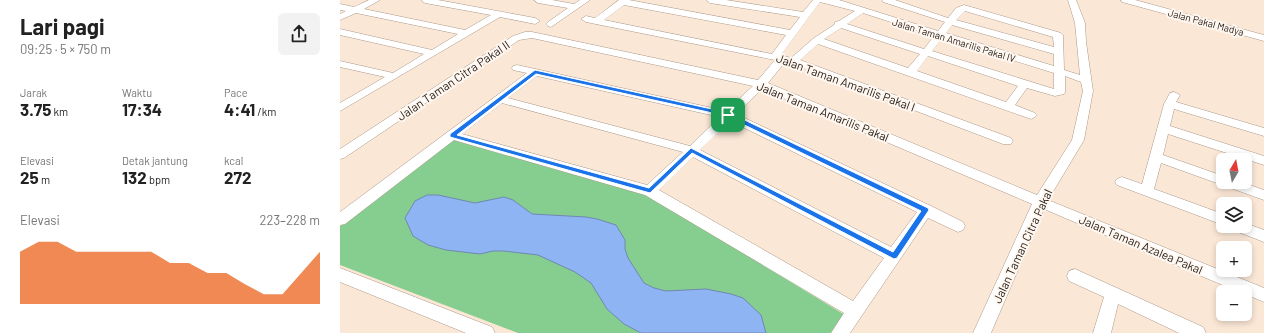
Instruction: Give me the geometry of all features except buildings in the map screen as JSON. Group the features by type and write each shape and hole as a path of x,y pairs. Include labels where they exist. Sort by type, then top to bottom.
{"street":[{"path":"340,17 376,0"},
{"path":"426,0 535,21"},
{"path":"538,0 576,7"},
{"path":"551,24 586,0"},
{"path":"710,0 806,15"},
{"path":"784,58 792,33 817,0"},
{"name":"Jalan Taman Amarilis Pakal IV","path":"822,0 840,1 860,11 1087,80"},
{"path":"886,0 950,21 1059,52"},
{"name":"Jalan Taman Citra Pakal","path":"982,333 1040,202 1078,140 1088,91 1081,42 1080,23 1072,0"},
{"name":"Jalan Pakal Madya","path":"1125,0 1264,38"},
{"path":"623,1 792,33"},
{"name":"Jalan Taman Amarilis Pakal I","path":"623,1 591,20 784,58 1007,141"},
{"path":"340,7 467,33"},
{"path":"838,24 926,52 1025,84 1055,93 1060,92 1058,35 964,8 959,10 939,35 926,52 911,72"},
{"path":"650,191 761,84 784,58 818,40 838,24 860,11"},
{"path":"340,108 499,14"},
{"path":"340,32 434,53"},
{"name":"Jalan Taman Citra Pakal II","path":"340,155 516,38 525,35 532,35 574,43"},
{"path":"818,40 1031,115"},
{"name":"Jalan Taman Amarilis Pakal","path":"574,43 761,84 1040,202"},
{"path":"340,64 394,76"},
{"path":"517,68 728,115 958,226"},
{"path":"340,220 535,72"},
{"path":"1008,107 1025,84"},
{"path":"500,99 691,150 894,256"},
{"path":"1147,191 1172,99 1264,132"},
{"path":"1163,128 1264,161"},
{"path":"452,135 650,191 856,311"},
{"path":"1156,157 1216,178"},
{"path":"1122,182 1216,217"},
{"path":"1247,189 1264,195"},
{"name":"Jalan Taman Azalea Pakal","path":"1040,202 1264,294"},
{"path":"840,333 926,210"},
{"path":"1252,231 1264,236"},
{"path":"340,275 486,333"},
{"path":"1074,276 1197,333"},
{"path":"1102,333 1113,294"}],"green space":[{"path":"453,140 646,194 845,315 832,333 518,333 340,265 340,226"}],"water":[{"path":"427,195 438,195 475,203 504,197 513,200 532,214 586,217 616,225 625,240 625,249 628,258 644,283 654,288 666,291 706,289 743,298 761,315 766,333 641,333 624,324 607,309 591,283 575,272 538,255 504,251 493,251 480,254 446,250 428,245 413,236 405,218 415,201"}],"route":[{"path":"535,72 728,115 926,210 894,256 691,150 650,191 452,135 535,72"}]}
